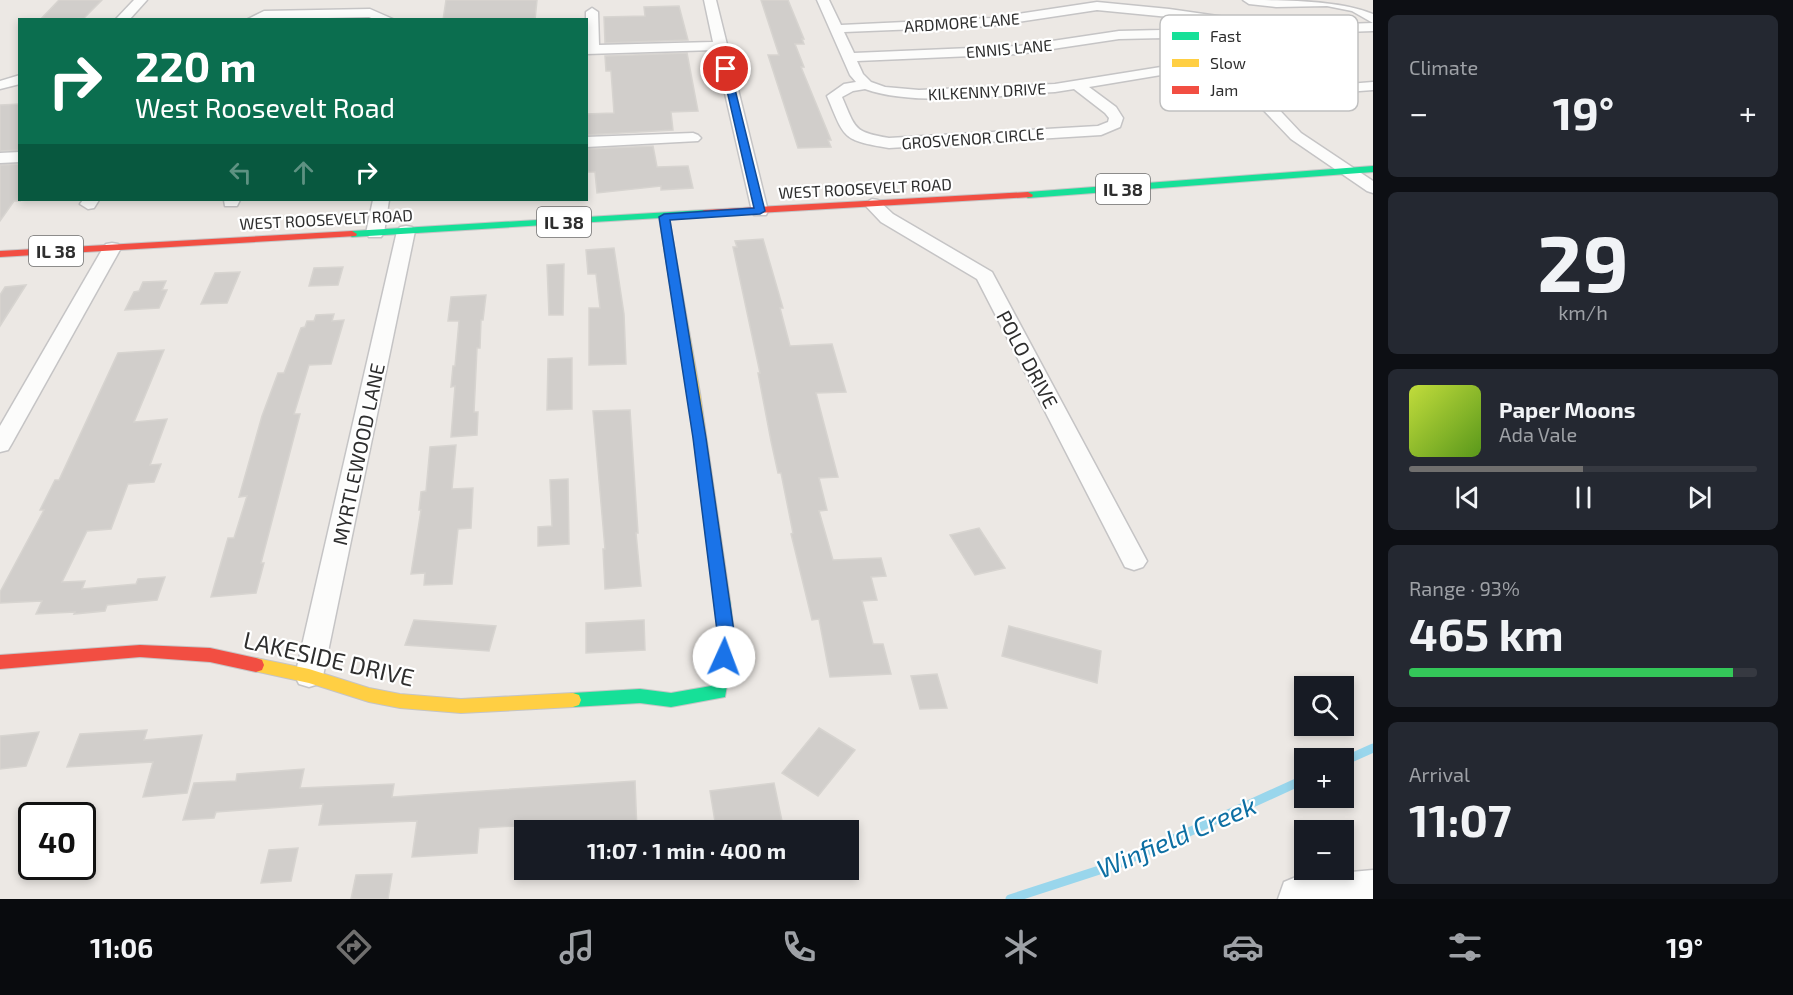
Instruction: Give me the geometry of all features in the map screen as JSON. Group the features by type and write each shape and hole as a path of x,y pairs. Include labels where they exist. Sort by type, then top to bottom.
{"main road":[{"name":"WEST ROOSEVELT ROAD","path":"0,255 1123,189 1373,169"},
{"name":"LAKESIDE DRIVE","path":"0,662 119,652 178,653 248,662 309,676 369,695 400,701 461,706 640,696 671,700 719,692 727,639 693,393 664,217"}],"street":[{"path":"122,18 141,0"},
{"path":"710,0 760,211"},
{"path":"823,0 857,75 866,85"},
{"path":"1249,0 1276,3 1342,4 1356,8 1373,19"},
{"name":"ARDMORE LANE","path":"836,30 991,22 1097,6 1170,6 1214,15"},
{"path":"592,12 589,49 720,46"},
{"path":"257,18 264,15 370,13 384,18"},
{"name":"ARDMORE LANE","path":"1358,28 1373,27"},
{"name":"ENNIS LANE","path":"849,57 1019,50 1119,34 1160,34"},
{"name":"KILKENNY DRIVE","path":"866,85 883,92 919,94 1078,85 1160,71"},
{"path":"0,85 18,80"},
{"name":"GROSVENOR CIRCLE","path":"866,85 849,87 834,96 849,131 866,139 889,144 1101,130 1115,124 1116,118 1111,110 1078,85"},
{"path":"1358,87 1373,86"},
{"path":"1272,111 1296,136 1373,188"},
{"path":"588,142 693,138"},
{"path":"0,158 18,157"},
{"path":"375,233 381,201"},
{"name":"POLO DRIVE","path":"873,204 887,218 985,276 1134,561"},
{"name":"MYRTLEWOOD LANE","path":"309,676 406,231"},
{"path":"0,445 112,248"},
{"path":"1294,899 1296,893 1373,885"}],"building":[{"path":"59,0 102,0 84,18 42,18"},
{"path":"446,0 537,0 535,18 443,18"},
{"path":"761,0 788,0 804,39 802,39 804,44 795,44 804,67 801,67 831,140 828,140 831,147 798,148 768,55 779,55"},
{"path":"679,6 688,40 605,43 604,17 645,16 644,7"},
{"path":"687,53 698,111 671,112 673,130 588,135 588,114 614,113 611,71 606,71 605,56"},
{"path":"18,104 18,150 0,151 0,105"},
{"path":"653,146 657,167 688,166 693,188 661,190 661,186 597,193 595,172 588,172 588,149"},
{"path":"18,164 18,201 14,201 0,221 0,165"},
{"path":"763,239 783,308 780,308 790,346 832,344 846,392 816,393 838,477 819,478 827,510 819,511 833,560 881,558 886,576 871,577 877,600 862,601 873,644 883,644 891,674 830,677 819,619 812,620 791,534 793,533 781,473 778,473 771,441 758,373 760,373 733,247 737,247 735,241"},
{"path":"614,248 624,314 626,364 589,365 589,308 600,308 596,274 588,274 586,250"},
{"path":"564,264 563,315 549,315 547,265"},
{"path":"343,267 338,285 309,286 314,268"},
{"path":"240,272 227,303 201,304 215,273"},
{"path":"166,281 162,290 167,290 159,308 125,310 134,292 139,291 143,282"},
{"path":"26,285 0,326 0,295 5,287"},
{"path":"486,295 483,320 481,320 480,348 477,348 474,412 478,412 477,435 451,437 455,386 451,387 459,321 448,321 451,297"},
{"path":"334,314 332,321 344,320 331,364 309,365 294,414 300,414 261,563 264,563 256,593 211,597 228,538 234,538 247,496 239,497 262,416 278,373 284,373 301,328 305,327 307,321 314,321 316,315"},
{"path":"164,350 134,422 167,419 150,465 161,464 154,482 128,484 111,529 87,531 62,582 85,581 82,589 136,584 138,579 165,577 157,600 107,605 105,611 74,614 75,612 36,614 42,601 0,603 0,592 44,510 40,510 55,480 59,480 118,353"},
{"path":"572,358 572,409 547,410 548,359"},
{"path":"630,410 641,586 605,589 603,549 605,549 593,411"},
{"path":"456,445 452,489 473,488 471,528 458,529 452,584 424,585 425,573 411,574 421,510 419,510 421,492 426,491 430,447"},
{"path":"568,479 569,544 538,546 538,527 552,526 550,480"},
{"path":"979,528 1005,568 975,575 950,535"},
{"path":"414,620 496,626 489,651 405,645"},
{"path":"644,620 645,650 586,653 586,623"},
{"path":"1009,626 1101,651 1097,683 1002,656"},
{"path":"937,674 947,708 920,709 911,676"},
{"path":"819,728 855,750 818,796 782,773"},
{"path":"147,730 144,740 202,735 187,793 143,797 153,762 67,767 80,734"},
{"path":"39,732 26,766 0,769 0,736"},
{"path":"304,769 300,788 394,784 392,797 635,781 637,820 514,820 514,826 479,828 477,853 412,857 417,821 319,825 323,804 216,812 214,818 183,820 194,783 236,781 237,774"},
{"path":"774,783 782,820 715,820 710,791"},
{"path":"298,848 291,881 261,883 269,850"},
{"path":"392,874 388,899 351,899 356,875"}],"waterway":[{"name":"Winfield Creek","path":"1354,757 1373,748"},
{"name":"Winfield Creek","path":"1010,899 1121,863 1294,784"}],"traffic: fast":[{"path":"1028,195 1373,169"},
{"path":"352,234 704,213"},
{"path":"573,700 640,696 671,700 719,692 727,639 722,600"}],"traffic: slow":[{"path":"664,217 694,393 722,600"},
{"path":"256,665 309,676 369,695 400,701 461,706 573,700"}],"traffic: jam":[{"path":"704,213 1028,195"},
{"path":"0,254 352,234"},
{"path":"0,662 140,651 210,655 256,665"}],"route":[{"path":"724,657 727,639 700,438 664,217 760,211 726,69"}]}
